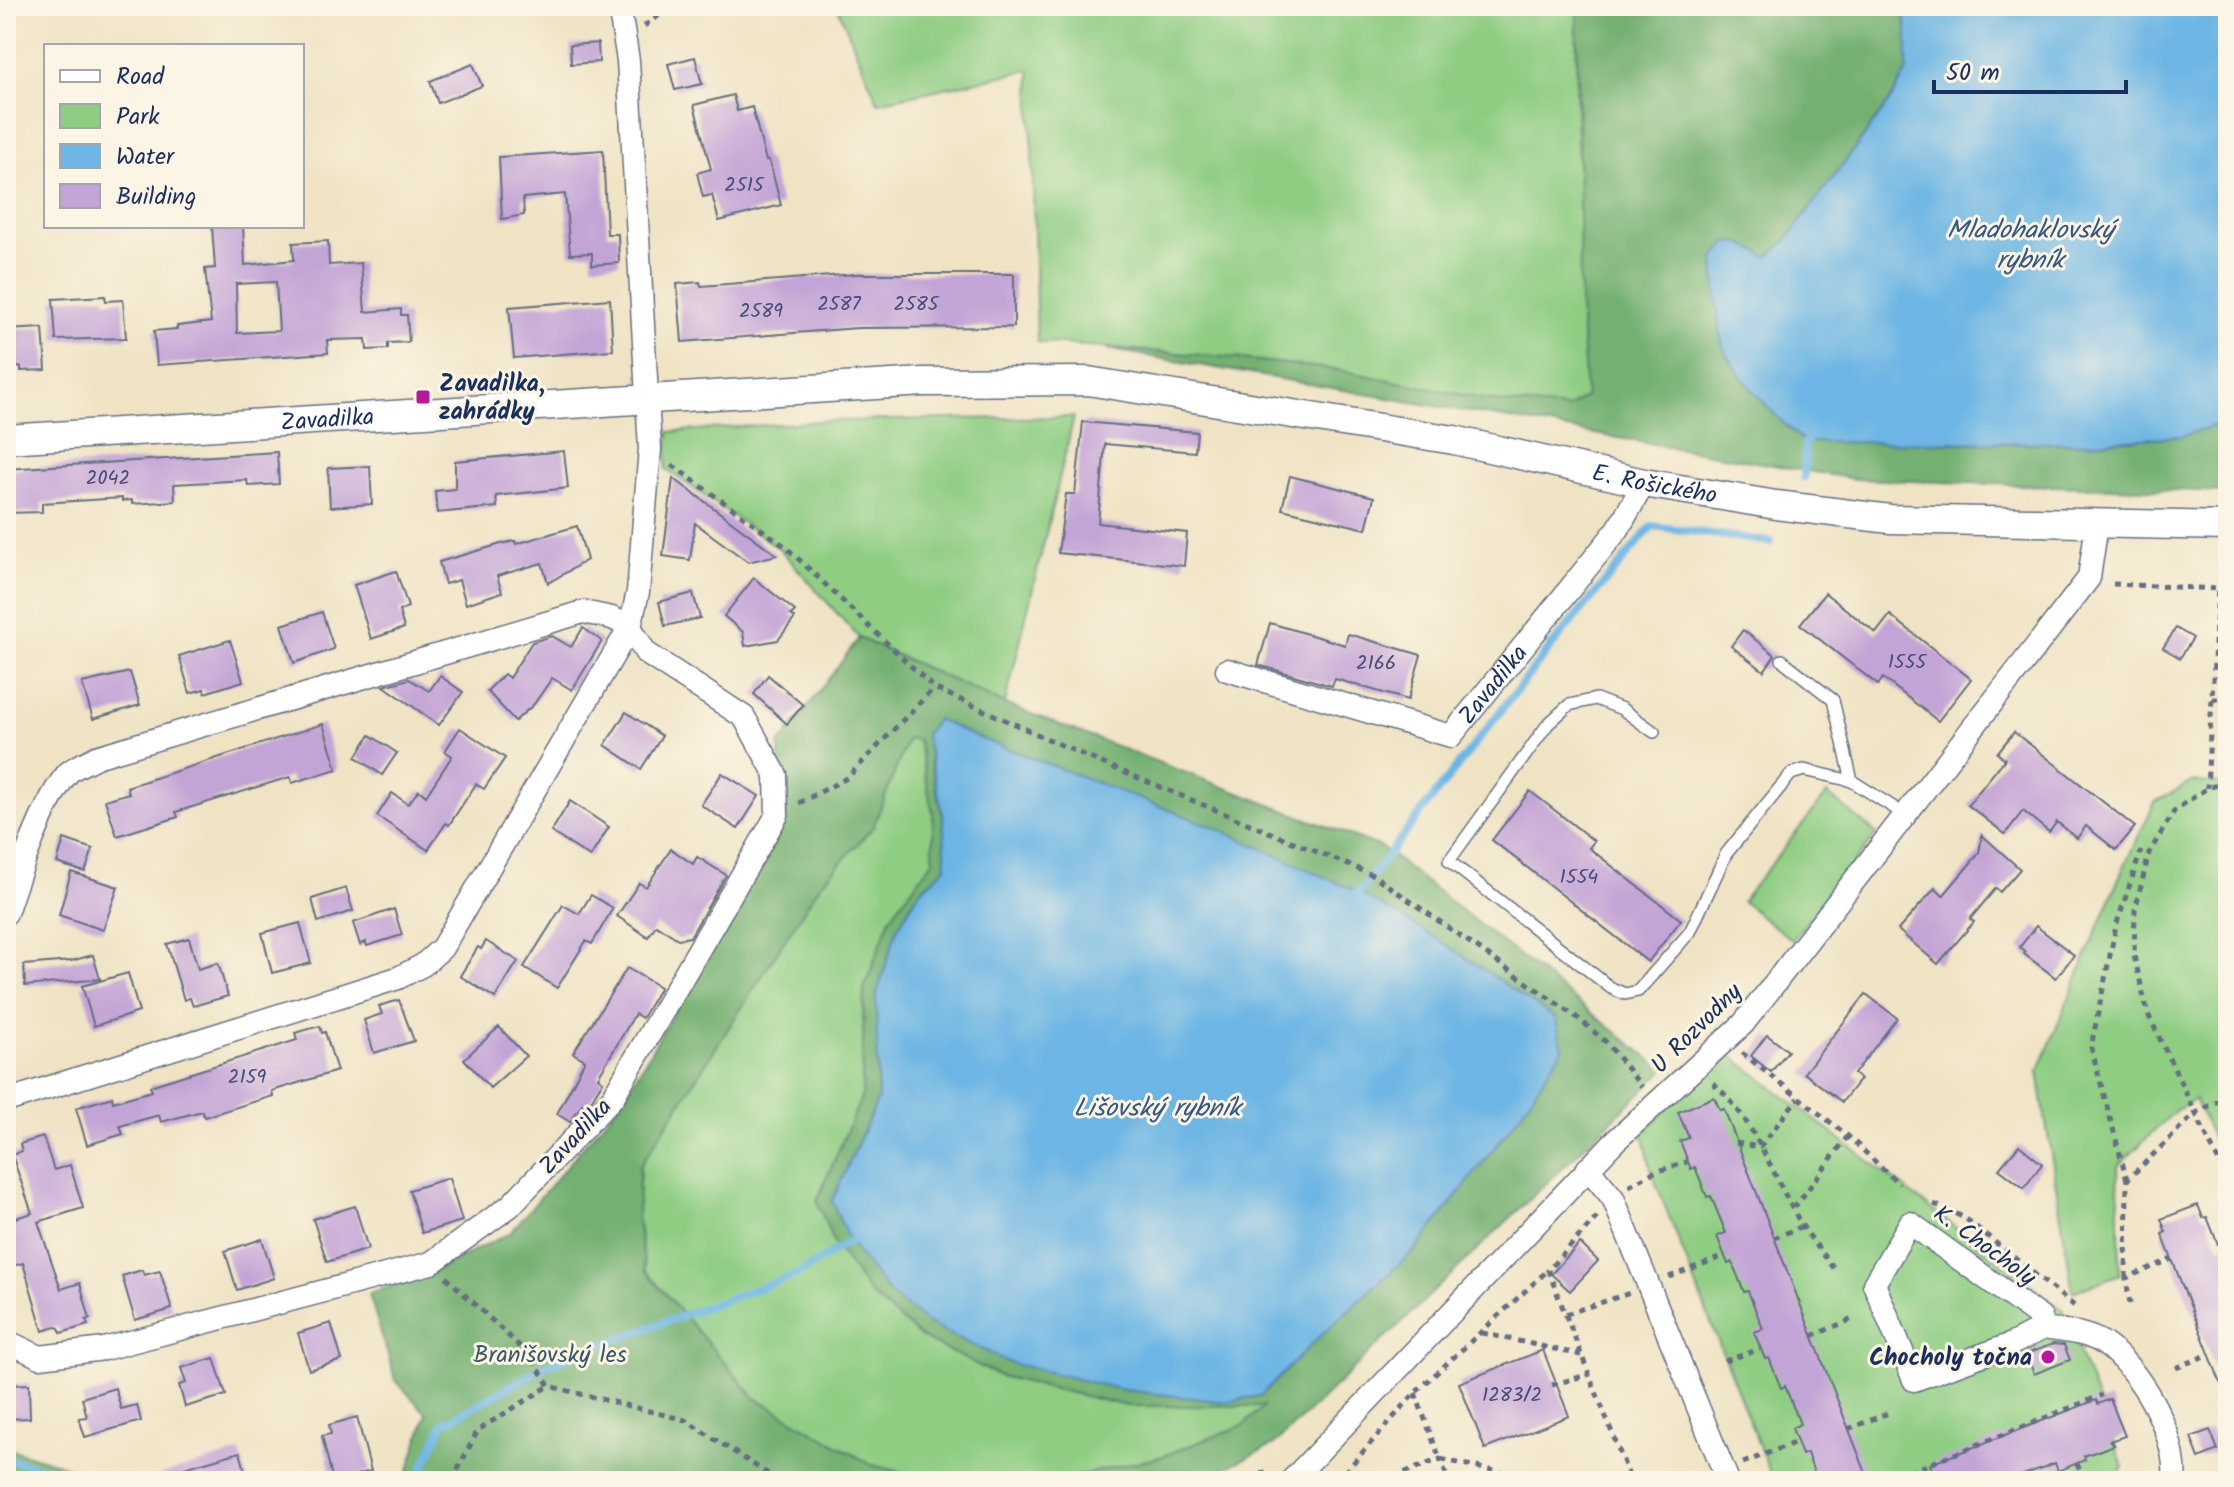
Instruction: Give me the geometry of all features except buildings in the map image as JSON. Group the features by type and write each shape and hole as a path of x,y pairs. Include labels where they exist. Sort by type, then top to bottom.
{"street":[{"path":"6,1101 398,978 423,965 442,948 630,627 638,592 650,449 626,40 619,6"},
{"name":"Zavadilka","path":"6,439 924,382 1088,381"},
{"name":"E. Rošického","path":"1088,381 1454,440 1644,483 1776,505 1890,519 2228,526"},
{"name":"Zavadilka","path":"1227,670 1451,736 1618,529 1644,483"},
{"name":"U Rozvodny","path":"1291,1481 1588,1168 1743,1024 2089,578 2097,524"},
{"path":"6,913 18,878 56,794 70,771 96,757 583,612 612,618 630,627 646,653 744,717 776,775 777,815"},
{"name":"Zavadilka","path":"6,1341 40,1357 104,1349 431,1263 510,1206 613,1097 777,815"},
{"path":"1588,1168 1613,1198 1731,1474"},
{"name":"K. Chocholy","path":"1910,1223 2041,1318 2043,1328 2012,1344 1914,1380 1874,1284 1910,1223"},
{"path":"2043,1328 2081,1334 2101,1342 2121,1357 2153,1404 2173,1458 2174,1481"}],"lane":[{"path":"1782,660 1833,700 1852,781"},
{"path":"1654,732 1622,709 1596,699 1569,705 1548,724 1449,861 1611,988 1625,994 1638,991 1690,932 1726,854 1791,774 1804,770 1852,781 1907,816"}],"path":[{"path":"626,40 673,6"},
{"path":"650,449 786,547 934,688 1097,761 1373,875 1579,1019 1606,1042 1655,1104"},
{"path":"2113,584 2218,589 2228,584"},
{"path":"2207,788 2218,589"},
{"path":"777,815 847,778 934,688"},
{"path":"2212,699 2228,699"},
{"path":"2228,782 2207,788 2175,810 2149,853 2135,910 2134,956 2148,1014 2228,1181"},
{"path":"2130,1304 2126,1278 2127,1180 2091,1047 2116,926 2141,851"},
{"path":"1732,1045 1848,1136 1899,1184"},
{"path":"1695,1068 1726,1095 1760,1147 1803,1226 1837,1272"},
{"path":"2127,1180 2196,1113 2228,1096"},
{"path":"1760,1147 1799,1097"},
{"path":"1794,1208 1848,1136"},
{"path":"1736,1143 1760,1147"},
{"path":"1621,1191 1652,1173 1687,1162"},
{"path":"1934,1204 1965,1218 2080,1310"},
{"path":"1337,1481 1415,1393 1548,1270 1606,1208"},
{"path":"1774,1238 1803,1226"},
{"path":"1689,1267 1724,1256"},
{"path":"2126,1278 2172,1259"},
{"path":"431,1263 532,1358 549,1386 685,1420 779,1481"},
{"path":"1548,1270 1631,1481"},
{"path":"1812,1336 1855,1318"},
{"path":"1481,1333 1582,1355"},
{"path":"1725,1361 1760,1349"},
{"path":"2176,1368 2209,1354"},
{"path":"1552,1385 1590,1374"},
{"path":"452,1481 478,1430 549,1386"},
{"path":"1415,1393 1449,1481"},
{"path":"1887,1481 2102,1395"},
{"path":"1848,1429 1891,1412"},
{"path":"1731,1474 1796,1442"},
{"path":"1382,1481 1440,1459 1540,1481"},
{"path":"2077,1464 2084,1481"}],"green space":[{"path":"837,6 1577,6 1580,305 1586,396 1568,408 1503,403 1339,370 1215,356 1037,342 1030,70 878,102"},
{"path":"1577,6 1903,6 1907,29 1907,70 1893,96 1786,241 1769,257 1714,259 1724,348 1751,387 1805,442 2084,443 2182,436 2228,421 2228,492 1854,479 1107,349 1215,356 1339,370 1503,403 1568,408 1586,396 1580,305"},
{"path":"1074,417 1005,704 859,638 780,549 666,469 669,432 822,421"},
{"name":"Branišovský les","path":"859,638 1005,704 1381,847 1664,1070 1274,1445 1196,1481 1054,1481 1160,1457 1244,1425 1264,1406 1127,1406 1000,1376 922,1338 872,1296 834,1244 817,1201 862,1096 864,989 890,918 933,861 933,813 918,740 908,738 873,827 820,885 640,1166 637,1218 645,1270 754,1397 872,1465 928,1479 1006,1481 405,1481 427,1414 396,1381 369,1294 438,1269 510,1233 621,1102 781,831 779,745","holes":["937,719 1098,783 1563,1047 1518,1117 1416,1249 1321,1335 1260,1396 854,1151 878,1099 876,997 897,929 919,892 946,867 943,815 930,762"]},
{"path":"908,738 918,740 933,813 933,861 890,918 864,989 862,1096 817,1201 872,1296 922,1338 1000,1376 1127,1406 1265,1406 1244,1425 1160,1457 1054,1481 928,1479 872,1465 753,1397 645,1270 637,1218 640,1166 820,885 873,827"},
{"path":"2192,782 2228,784 2228,1173 2195,1099 2175,1111 2118,1166 2120,1274 2073,1292 2038,1072 2122,871 2155,802"},
{"path":"1827,794 1877,834 1792,940 1742,901"},
{"path":"1725,1051 2062,1309 2124,1467 2113,1481 1773,1481 1652,1173 1643,1133"},
{"path":"6,1448 101,1477 106,1481 6,1481"}],"water":[{"name":"Mladohaklovský rybník","path":"1903,6 2228,6 2228,421 2182,436 2084,443 1805,442 1784,424 1736,370 1721,338 1714,259 1727,243 1742,243 1768,257 1786,241 1893,97 1907,70 1907,29"},
{"name":"Lišovský rybník","path":"937,719 971,735 1214,827 1358,892 1439,940 1555,1018 1563,1048 1518,1117 1416,1249 1321,1335 1260,1396 1226,1402 1123,1390 1010,1363 930,1325 890,1294 849,1242 832,1201 878,1099 876,997 897,929 919,892 946,867 943,815 925,734"}],"waterway":[{"path":"1804,478 1805,442 1810,437"},
{"path":"1351,898 1359,892 1550,648 1652,526 1771,542"},
{"path":"417,1481 443,1424 547,1365 800,1273 858,1236"},
{"path":"6,1458 78,1481"}],"place":[{"name":"Zavadilka, zahrádky","path":"423,397"},
{"name":"Chocholy točna","path":"2048,1357"}]}
